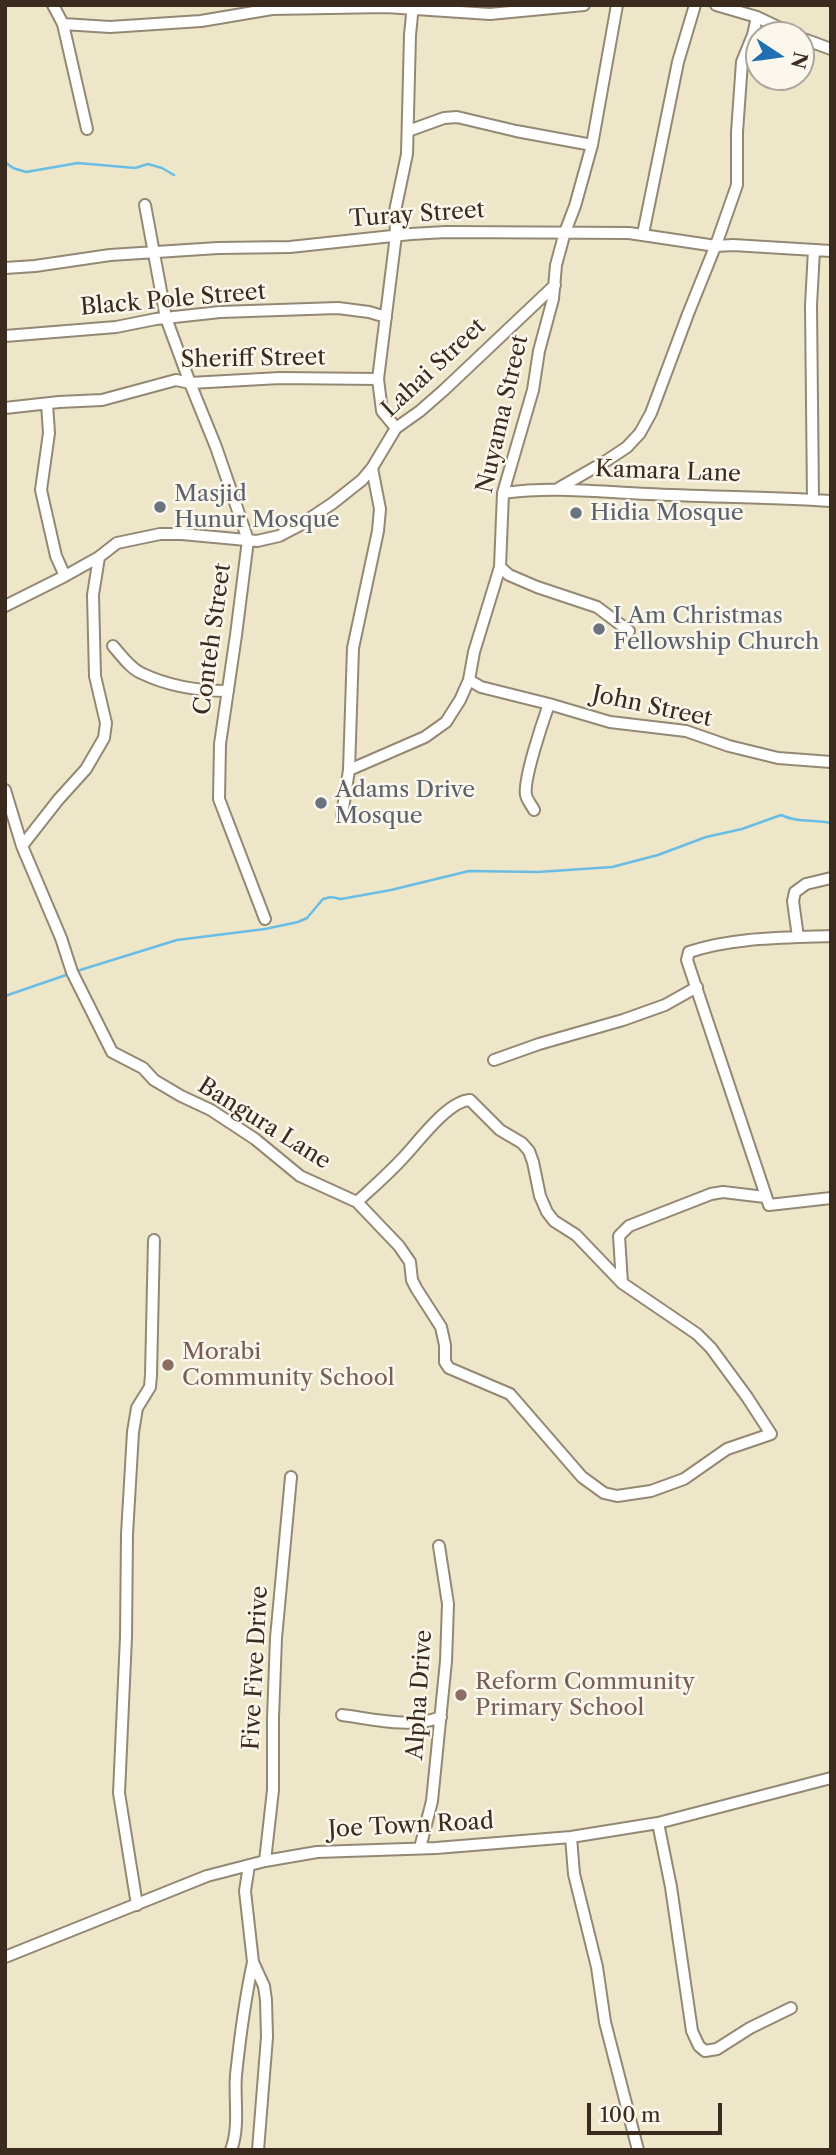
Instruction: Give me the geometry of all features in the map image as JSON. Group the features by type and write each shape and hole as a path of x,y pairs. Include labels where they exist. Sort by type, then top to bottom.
{"street":[{"path":"53,5 63,24 87,129"},
{"path":"63,24 94,26 201,21 272,9 413,6 464,13 584,5"},
{"name":"Nuyama Street","path":"349,770 425,737 446,722 469,680 474,652 500,567 503,493 533,390 539,351 554,299 556,265 592,145 617,5"},
{"path":"643,233 678,62 695,5"},
{"path":"716,5 765,21"},
{"path":"396,428 382,411 379,379 396,235 395,211 407,153 413,6"},
{"path":"559,488 627,447 640,433 656,401 737,185 737,132 742,62 757,17"},
{"path":"408,131 450,117 592,145"},
{"name":"Conteh Street","path":"145,205 166,318 216,447 248,540 220,744 219,799 265,919"},
{"name":"Turay Street","path":"5,268 110,255 154,254 218,247 290,247 396,235 470,232 643,233 681,242 716,246 831,251"},
{"path":"813,500 811,304 814,250"},
{"name":"Lahai Street","path":"6,604 65,576 99,557 117,543 160,534 257,541 278,536 300,525 333,503 372,468 396,428 436,397 555,285"},
{"name":"Black Pole Street","path":"5,336 116,327 220,312 338,308 386,317"},
{"name":"Sheriff Street","path":"5,408 102,400 176,380 190,383 280,378 379,379"},
{"path":"47,404 49,433 41,491 56,556 65,576"},
{"path":"342,815 349,770 353,648 378,531 380,509 372,468"},
{"name":"Kamara Lane","path":"503,493 559,488 831,501"},
{"path":"22,846 86,769 103,738 106,723 95,676 93,595 99,557"},
{"path":"500,567 509,575 537,587 597,607 629,631"},
{"path":"113,646 139,672 189,689 228,691"},
{"name":"John Street","path":"469,680 481,687 610,722 686,731 729,746 778,758 831,762"},
{"path":"534,810 526,795 538,736 549,704"},
{"name":"Bangura Lane","path":"5,790 22,846 61,938 72,972 112,1052 143,1068 155,1080 181,1096 233,1124 300,1176 357,1202 399,1246 410,1262 415,1288 441,1327 445,1362 449,1368 510,1394 582,1477 604,1493 617,1496 650,1490 684,1479 727,1450 771,1434 747,1397 704,1341 622,1283"},
{"path":"798,937 793,901 795,892 806,884 831,878"},
{"path":"831,936 755,940 702,948 689,952 687,960 769,1205 831,1198"},
{"path":"494,1060 644,1013 697,987"},
{"path":"357,1202 401,1161 445,1113 470,1100 500,1130 522,1143 528,1151 540,1196 554,1221 587,1245 622,1283"},
{"path":"622,1283 619,1236 629,1226 711,1194 723,1192 765,1196"},
{"path":"137,1905 119,1793 126,1637 127,1521 137,1408 150,1387 152,1375 154,1240"},
{"name":"Five Five Drive","path":"265,1861 273,1790 276,1638 291,1477"},
{"name":"Alpha Drive","path":"420,1847 432,1801 446,1661 447,1604 439,1545"},
{"path":"342,1716 396,1722 431,1721 441,1717"},
{"name":"Joe Town Road","path":"5,1957 207,1876 265,1861 317,1852 436,1848 571,1837 658,1823 831,1778"},
{"path":"658,1823 671,1886 692,2031 699,2046 705,2051 717,2049 750,2028 791,2008"},
{"path":"571,1837 574,1874 592,1942 605,2022 638,2150"},
{"path":"231,2150 235,2134 236,2077 244,2007 253,1962 245,1891 249,1865"},
{"path":"253,1962 264,1986 267,2037 258,2150"}],"waterway":[{"path":"5,162 26,172 78,163 135,168 148,164 174,175"},
{"path":"77,971 177,940 298,922 307,918 323,899 331,897 341,899 391,890 469,871 538,872 612,867 781,815 831,823"},
{"path":"5,996 69,974"}],"place":[{"name":"Masjid Hunur Mosque","path":"160,507"},
{"name":"Hidia Mosque","path":"576,513"},
{"name":"I Am Christmas Fellowship Church","path":"599,629"},
{"name":"Adams Drive Mosque","path":"321,803"},
{"name":"Morabi Community School","path":"168,1365"},
{"name":"Reform Community Primary School","path":"461,1695"}]}
